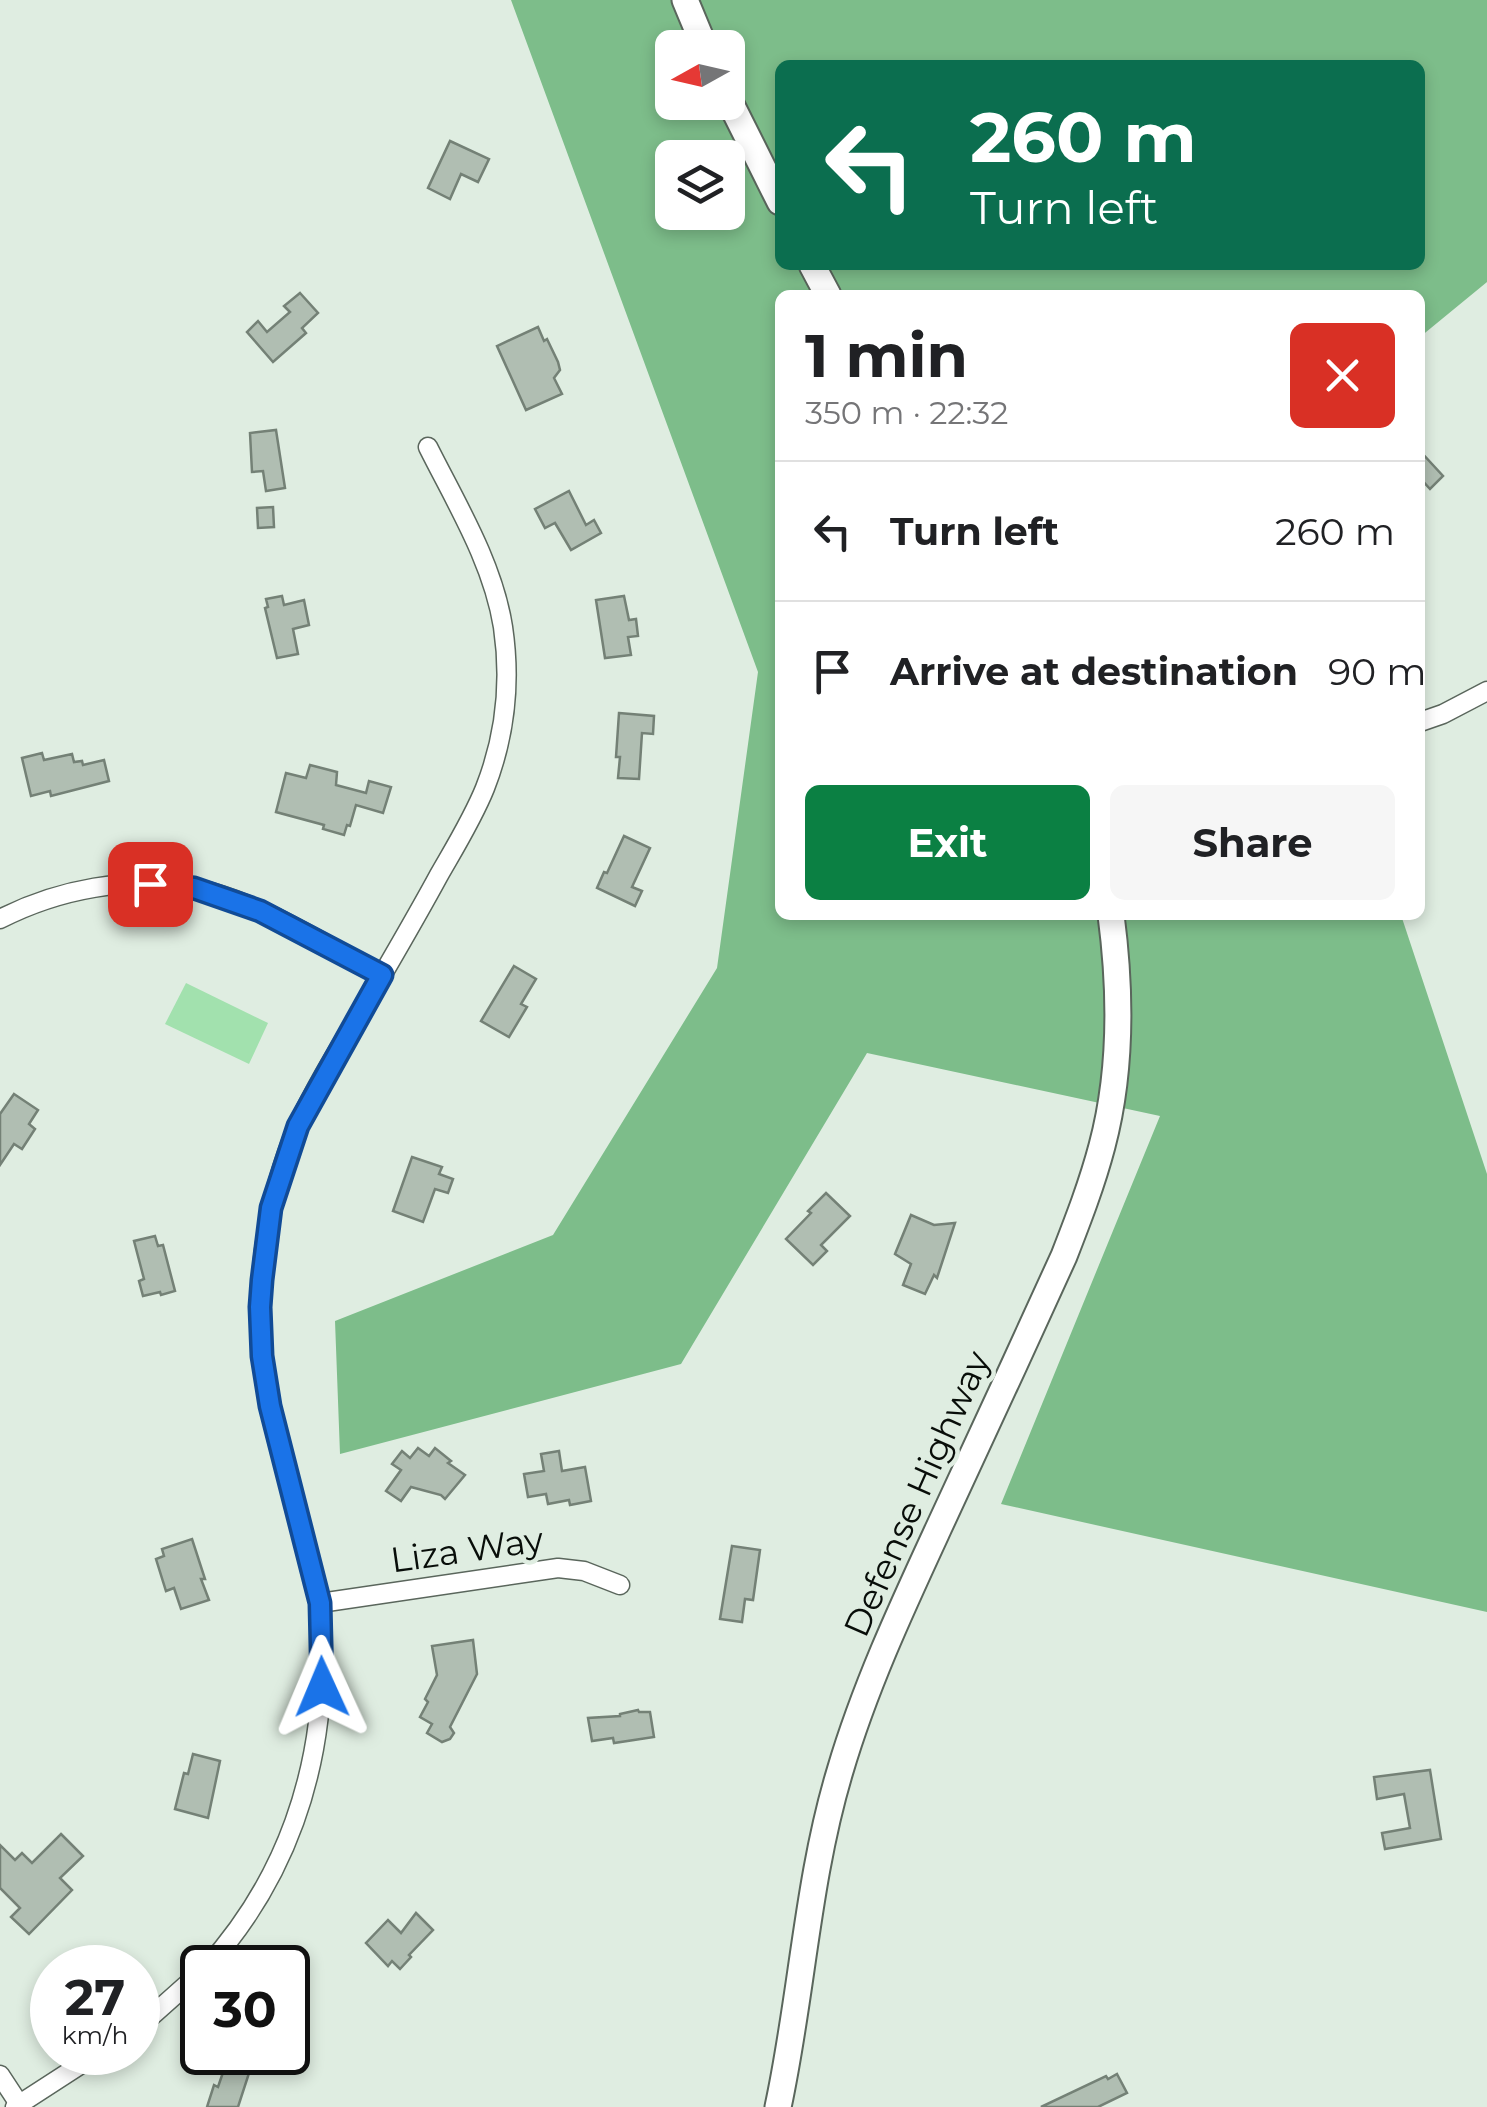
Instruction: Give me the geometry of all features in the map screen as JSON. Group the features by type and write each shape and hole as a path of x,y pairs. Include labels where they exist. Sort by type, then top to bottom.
{"main road":[{"path":"685,0 698,30"},
{"path":"739,120 775,192"},
{"name":"Defense Highway","path":"778,2107 818,1860 840,1770 861,1707 1064,1256 1103,1143 1117,1047 1118,995 1111,920"}],"street":[{"path":"226,1945 287,1844 306,1789 322,1687 320,1603 270,1406 262,1356 260,1307 271,1208 298,1126 484,790 506,702 507,659 493,588 470,530 428,447"},
{"path":"1425,720 1487,691"},
{"path":"0,919 55,896 82,890 150,884 194,888 260,911 382,975"},
{"name":"Liza Way","path":"320,1603 558,1568 584,1571 620,1585"},
{"path":"160,2009 180,1991"},
{"path":"0,2075 18,2106 65,2075"}],"green space":[{"path":"511,0 1487,0 1487,282 1425,333 1425,290 775,290 775,920 1403,920 1487,1174 1487,1612 1001,1504 1160,1116 867,1053 681,1364 340,1454 335,1321 553,1235 717,968 758,672"},
{"path":"186,983 268,1023 249,1064 165,1024"}],"building":[{"path":"450,141 489,159 478,182 461,174 450,199 428,188"},
{"path":"300,293 318,313 302,328 306,333 273,362 247,332 258,321 267,332 290,312 284,306"},
{"path":"538,327 558,362 560,370 554,378 562,394 526,410 497,346"},
{"path":"276,430 285,488 266,491 263,471 252,472 250,433"},
{"path":"1425,456 1443,476 1430,489 1425,484"},
{"path":"569,491 586,525 594,520 601,533 571,550 555,523 545,528 535,509"},
{"path":"273,507 274,527 258,528 257,508"},
{"path":"282,596 284,605 304,600 309,625 293,629 298,654 277,658 265,608 266,599"},
{"path":"624,596 629,620 636,619 638,636 628,637 631,655 605,658 596,600"},
{"path":"619,713 654,716 653,734 642,733 639,779 618,778"},
{"path":"42,753 44,760 72,754 74,762 82,761 83,765 104,760 109,781 51,796 50,791 31,796 22,758"},
{"path":"310,765 337,772 336,785 366,793 369,781 391,787 383,813 356,805 344,835 323,829 324,825 276,812 286,773 306,778"},
{"path":"624,836 650,848 632,887 642,891 635,906 597,888"},
{"path":"514,966 536,979 521,1004 527,1007 509,1037 481,1021"},
{"path":"14,1094 38,1110 29,1124 35,1129 22,1149 14,1144 0,1165 0,1114"},
{"path":"412,1157 442,1167 439,1174 453,1179 448,1193 435,1189 423,1222 393,1211"},
{"path":"826,1193 850,1216 821,1245 827,1251 813,1265 786,1239"},
{"path":"911,1215 934,1225 955,1223 937,1278 934,1275 925,1294 903,1285 911,1264 895,1254"},
{"path":"155,1236 158,1246 163,1245 175,1291 143,1296 139,1281 144,1279 134,1241"},
{"path":"418,1448 429,1456 435,1448 465,1475 445,1499 411,1487 401,1501 386,1491 401,1470 392,1464 402,1451 410,1458"},
{"path":"559,1451 562,1471 585,1467 591,1501 548,1504 546,1494 528,1497 524,1474 544,1471 541,1454"},
{"path":"192,1539 209,1600 181,1609 174,1588 166,1591 156,1559 164,1556 162,1549"},
{"path":"732,1546 760,1550 753,1600 745,1599 742,1622 720,1619"},
{"path":"473,1640 477,1674 450,1727 454,1733 442,1742 427,1733 432,1724 420,1717 437,1675 432,1646"},
{"path":"638,1710 650,1712 654,1737 614,1743 613,1738 592,1741 588,1718 620,1716"},
{"path":"193,1754 220,1761 208,1818 175,1809"},
{"path":"1430,1770 1441,1839 1385,1849 1382,1833 1410,1828 1404,1794 1377,1799 1374,1777"},
{"path":"61,1834 83,1856 60,1878 72,1890 29,1934 11,1917 20,1908 0,1888 0,1845 15,1860 22,1853 32,1863"},
{"path":"416,1913 433,1930 400,1969 392,1961 388,1966 366,1943 388,1920 401,1933"},
{"path":"1117,2074 1127,2093 1098,2107 1041,2107 1106,2076 1108,2079"},
{"path":"222,2075 248,2075 238,2107 207,2107 214,2085 218,2087"}],"route":[{"path":"150,884 194,888 260,911 382,975 298,1126 271,1208 264,1254 262,1356 270,1406 320,1603 322,1687"}]}
